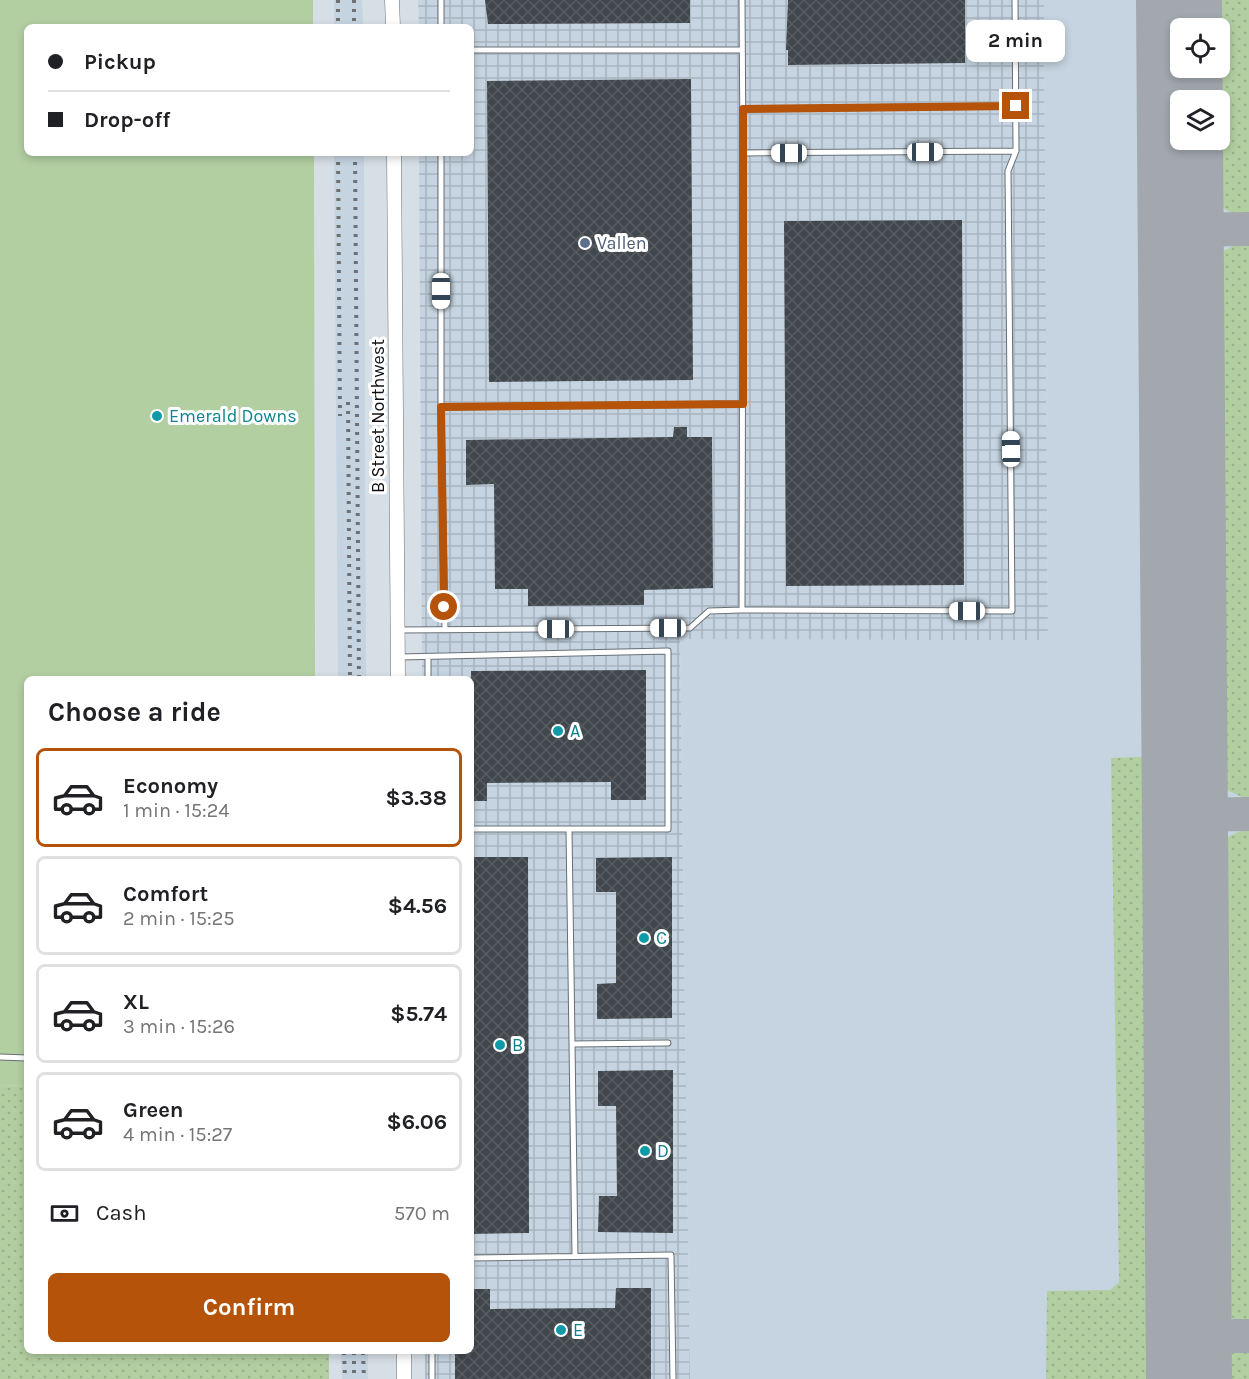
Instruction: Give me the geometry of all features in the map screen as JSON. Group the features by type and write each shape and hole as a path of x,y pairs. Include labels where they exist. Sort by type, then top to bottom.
{"street":[{"path":"392,0 393,24"},
{"name":"B Street Northwest","path":"394,156 398,676"},
{"path":"404,1354 404,1379"}],"lane":[{"path":"441,0 441,24"},
{"path":"742,0 742,610"},
{"path":"398,630 690,628 709,611 1012,611 1008,171 1016,151 1015,0"},
{"path":"474,50 742,50"},
{"path":"743,109 1016,106"},
{"path":"743,153 1016,151"},
{"path":"441,156 441,407 445,630"},
{"path":"441,407 743,404"},
{"path":"398,657 668,651 668,829 474,829"},
{"path":"428,657 428,676"},
{"path":"569,829 575,1256"},
{"path":"572,1044 668,1043"},
{"path":"0,1057 24,1059"},
{"path":"474,1258 671,1256 673,1379"},
{"path":"432,1354 432,1379"}],"shaded area":[{"path":"334,0 362,0 363,24 334,24"},
{"path":"418,0 1044,0 1048,641 680,640 690,1379 425,1379 425,1354 474,1354 474,676 422,676 419,156 474,156 474,24 419,24"},
{"path":"1044,0 1249,0 1249,1379 690,1379 680,639 1048,640"},
{"path":"334,156 364,156 366,676 338,676"},
{"path":"341,1354 368,1354 368,1379 342,1379"}],"green space":[{"name":"Emerald Downs","path":"0,0 313,0 313,24 24,24 24,156 314,156 315,676 24,676 24,1086 0,1085"},
{"path":"1204,0 1249,0 1249,217 1223,208 1215,200 1210,190 1206,150 1230,150 1230,90 1205,90 1204,78 1230,78 1230,18 1204,18"},
{"path":"1249,242 1249,800 1222,788 1210,770 1208,281 1217,254 1238,244"},
{"path":"1164,756 1168,828 1166,1379 1046,1379 1047,1291 1110,1290 1119,1282 1111,758"},
{"path":"1249,829 1249,1325 1225,1315 1214,1294 1211,871 1216,854 1223,843 1232,835"},
{"path":"0,1085 24,1086 24,1354 329,1354 329,1379 0,1379"},
{"path":"1249,1346 1249,1379 1216,1379 1219,1366 1225,1356 1235,1349"}],"building":[{"path":"485,0 690,0 690,23 488,24"},
{"path":"788,0 965,0 965,63 788,65 788,50 786,50"},
{"path":"691,79 693,380 489,382 487,81"},
{"path":"962,220 964,585 786,586 784,221"},
{"path":"674,427 687,427 687,437 712,437 713,588 644,590 644,605 528,606 528,589 495,589 494,484 466,485 466,440 673,437"},
{"name":"A","path":"646,670 646,800 611,800 611,782 487,783 487,801 474,801 474,676 471,676 471,671"},
{"name":"B","path":"474,857 528,857 529,1233 474,1234"},
{"name":"C","path":"672,857 672,1018 597,1019 597,984 616,983 616,892 596,892 596,858"},
{"name":"D","path":"673,1070 673,1233 598,1232 599,1196 617,1196 616,1106 598,1106 598,1071"},
{"name":"E","path":"616,1288 651,1288 651,1379 455,1379 455,1354 474,1354 474,1289 490,1289 490,1309 615,1308"}],"taxiway":[{"path":"1181,230 1249,229"},
{"path":"1185,815 1249,814"},
{"path":"1189,1336 1249,1336"}],"runway":[{"path":"1179,0 1189,1379"}],"railway":[{"path":"338,0 338,24"},
{"path":"354,0 354,24"},
{"path":"338,156 340,416"},
{"path":"355,156 359,676"},
{"path":"348,402 350,676"},
{"path":"344,1354 345,1379"},
{"path":"354,1354 354,1379"},
{"path":"363,1354 364,1379"}],"place":[{"name":"Vallen","path":"585,243"},
{"name":"Emerald Downs","path":"157,416"},
{"name":"A","path":"558,731"},
{"name":"C","path":"644,938"},
{"name":"B","path":"500,1045"},
{"name":"D","path":"645,1151"},
{"name":"E","path":"561,1330"}],"route":[{"path":"444,607 441,407 743,404 743,109 1016,106"}]}
